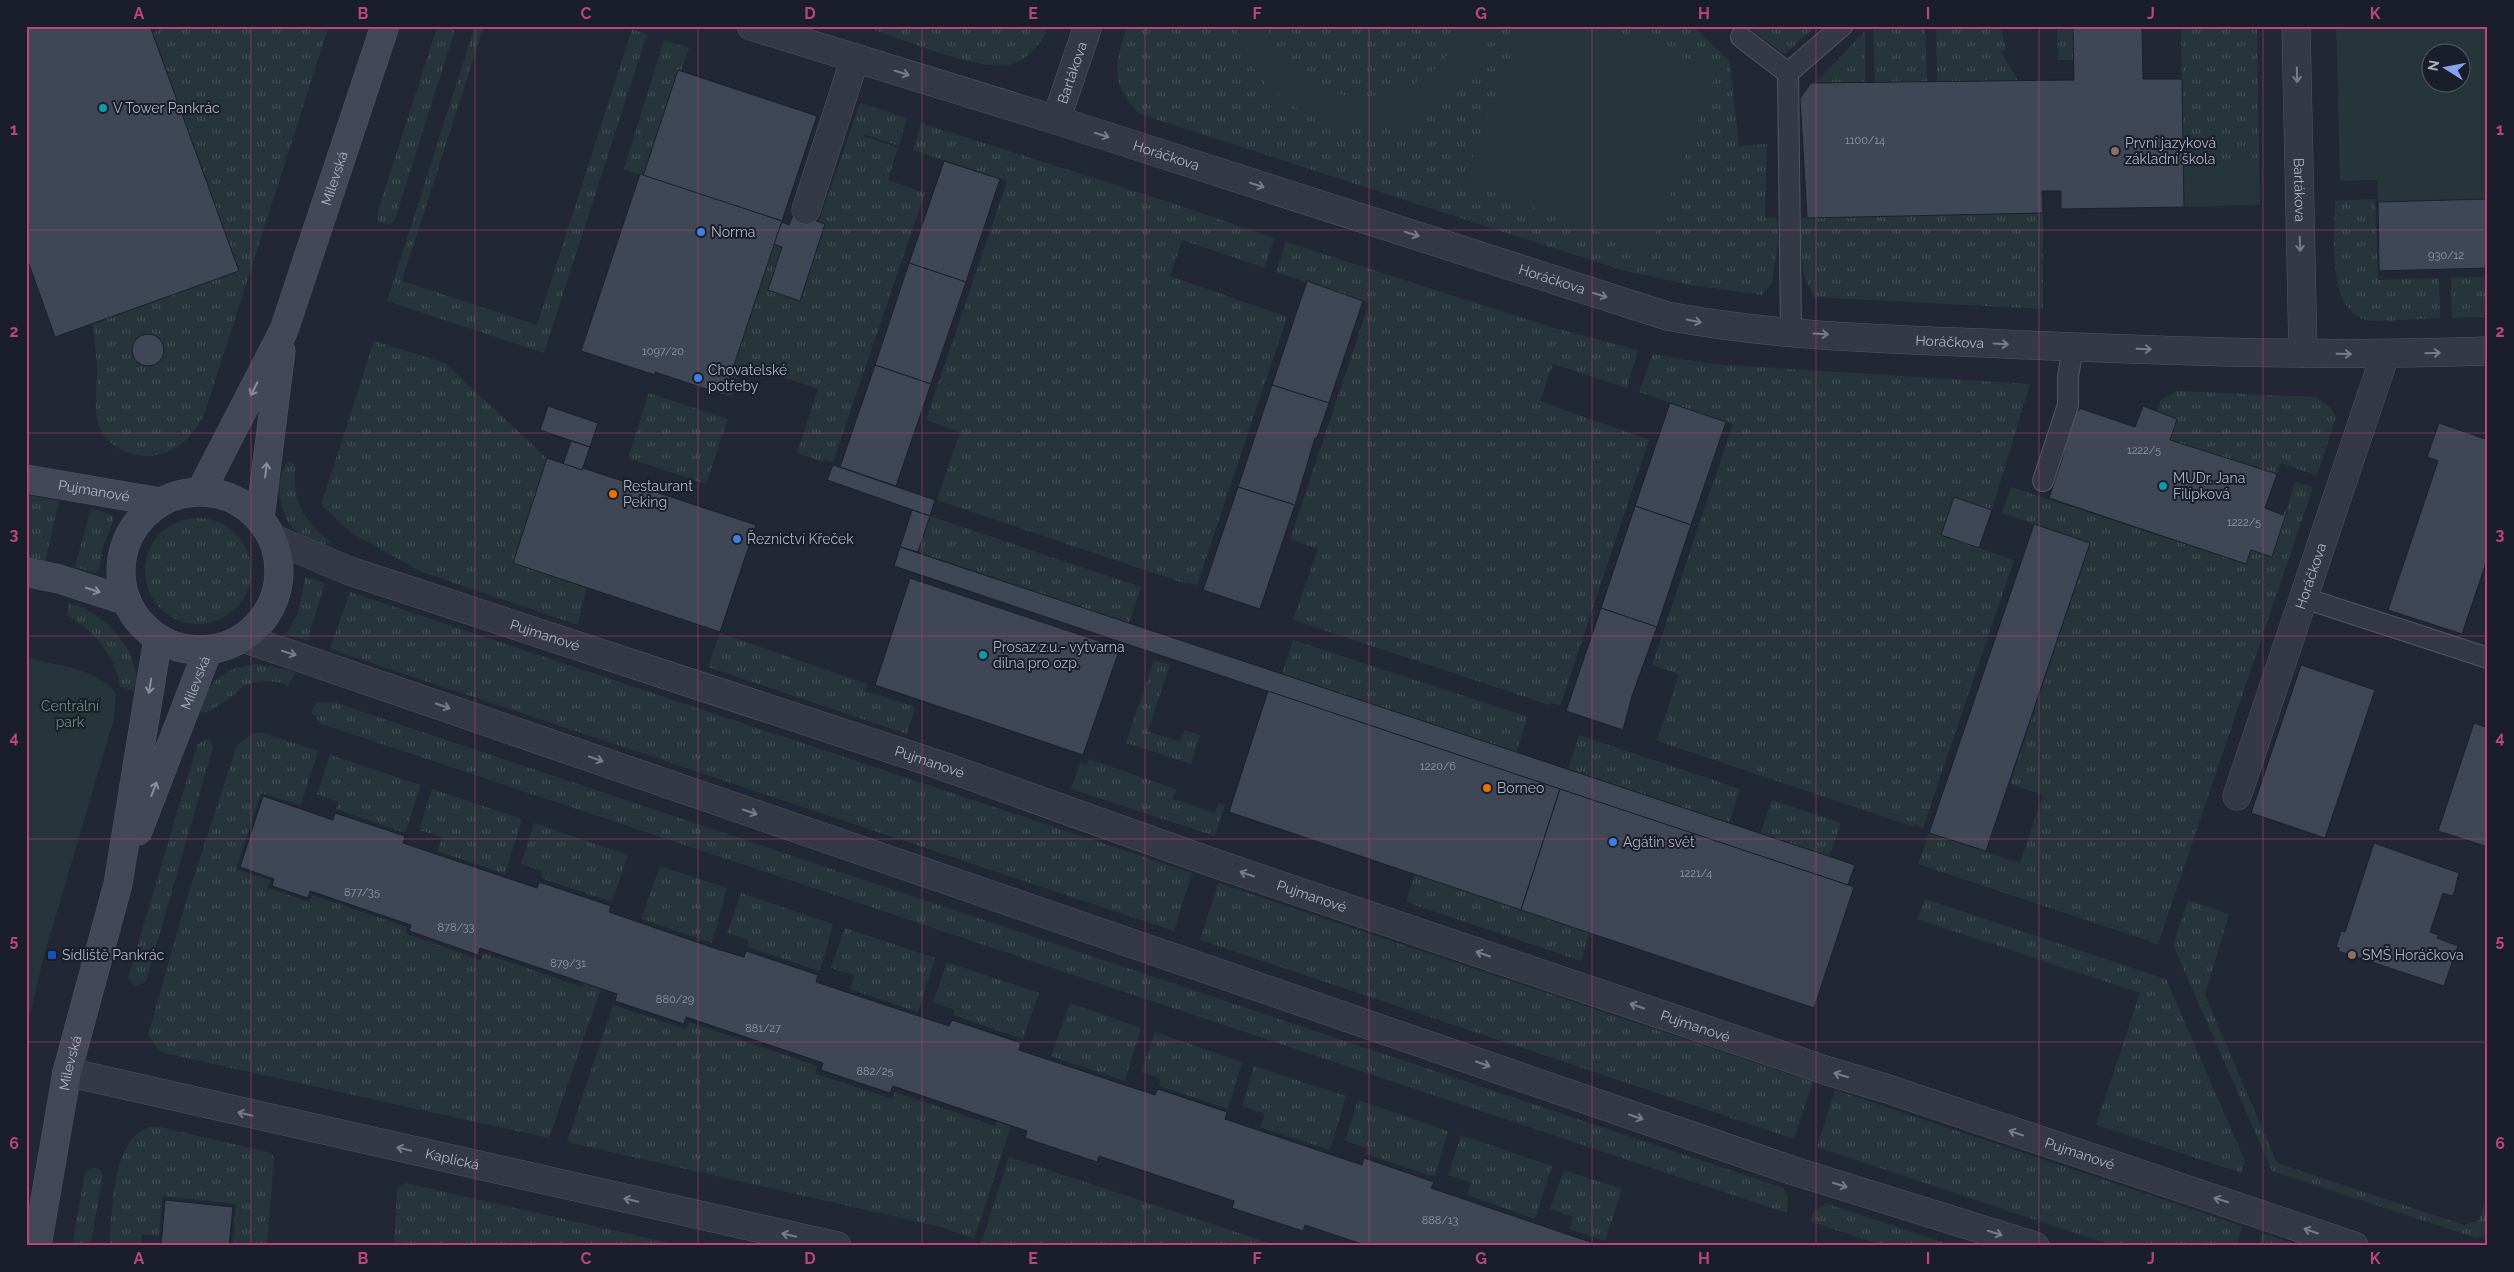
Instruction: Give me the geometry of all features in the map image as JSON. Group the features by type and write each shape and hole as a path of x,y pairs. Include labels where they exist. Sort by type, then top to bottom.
{"street":[{"name":"Milevská","path":"201,491 284,330 385,26"},
{"name":"Horáčkova","path":"751,26 1056,120 1667,316 1720,326 1791,333 2303,354 2385,355 2488,352"},
{"name":"Bartákova","path":"1056,120 1088,26"},
{"name":"Bartákova","path":"2296,26 2303,354"},
{"path":"806,210 855,58"},
{"name":"Milevská","path":"266,528 243,504 223,495 201,491 180,494 160,502 142,516 129,535 122,556 121,579 127,601 139,622 158,638 181,648 208,650 225,646 243,638 259,623 272,604 278,582 278,567 266,528 284,330"},
{"name":"Horáčkova","path":"2237,796 2385,355"},
{"name":"Pujmanové","path":"26,479 160,502"},
{"name":"Pujmanové","path":"266,528 347,570 937,764 1214,863 1828,1071 1888,1089 2354,1246"},
{"path":"26,572 59,579 127,601"},
{"name":"Milevská","path":"118,884 158,638"},
{"path":"243,638 1784,1167 2035,1246"},
{"name":"Milevská","path":"37,1246 67,1072 118,884 208,650"},
{"name":"Kaplická","path":"67,1072 837,1246"}],"lane":[{"path":"1791,333 1788,73 1842,26"},
{"path":"1741,38 1788,73"},
{"path":"2043,481 2068,404 2068,377 2074,346"},
{"path":"2304,598 2488,658"}],"green space":[{"path":"166,26 329,26 205,412 196,428 180,445 165,453 146,456 127,453 119,449 111,443 100,428 96,408 97,367 93,324 239,270 153,33","holes":["145,334 156,337 163,349 162,356 158,362 152,366 145,366 137,362 132,354 135,343"]},
{"path":"439,26 450,26 454,31 453,36 395,219 390,225 379,222 377,214 436,30"},
{"path":"475,26 484,26 402,281 537,325 632,29 647,34 544,353 387,301"},
{"path":"863,26 1049,26 1043,39 1027,56 1008,65 994,65 957,58"},
{"path":"1127,26 1693,26 1730,62 1739,146 1767,144 1765,218 1777,218 1778,243 1772,283 1762,295 1691,285 1621,270 1140,114 1123,93 1117,73 1120,51"},
{"path":"1235,26 1267,26 1282,57 1304,79 1332,92 1363,96 1394,92 1422,79 1446,57 1462,26 1494,26 1476,68 1446,102 1431,111 1404,121 1377,126 1350,126 1324,120 1299,110 1277,95 1259,75 1244,52"},
{"path":"1522,26 1602,26 1717,70 1649,251 1464,181"},
{"path":"1746,26 1816,26 1785,54"},
{"path":"1873,26 1925,26 1927,82 1875,82"},
{"path":"1936,26 2001,26 2006,49 2001,52 2018,80 1937,82"},
{"path":"2057,26 2073,26 2073,60 2058,60"},
{"path":"2181,26 2257,26 2259,158 2183,160"},
{"path":"2336,26 2488,26 2488,199 2378,202 2377,180 2340,181"},
{"path":"1865,31 1865,83 1815,83"},
{"path":"664,40 689,48 681,71 678,70 643,176 624,169"},
{"path":"860,103 907,118 899,146 864,134 863,136 898,148 888,180 925,193 833,462 825,460 824,462 797,453 818,389 743,364 732,397 724,395 774,244 782,247 768,290 799,301 825,224 819,221"},
{"path":"921,123 1169,202 1274,238 1265,268 1182,240 1170,276 1287,317 1197,585 1187,582 1186,584 937,500 960,432 926,420 1007,181 913,150"},
{"path":"2259,158 2260,205 2184,207 2183,160"},
{"path":"2375,199 2378,280 2439,278 2440,318 2391,321 2366,320 2353,313 2344,301 2338,286 2335,268 2335,201"},
{"path":"2043,213 2043,309 1814,297 1804,275 1797,218"},
{"path":"1286,242 1554,328 1638,350 1627,388 1553,364 1540,401 1649,440 1560,706 1551,703 1549,705 1293,620 1318,549 1290,539 1369,303 1276,272"},
{"path":"2488,277 2488,317 2452,318 2451,278"},
{"path":"374,341 445,363 547,458 513,563 586,588 578,625 422,572 353,534 323,507 322,502"},
{"path":"1653,354 1712,364 2030,384 1992,510 1954,497 1941,535 2014,560 1923,828 1915,825 1914,827 1657,741 1679,674 1652,665 1733,424 1639,392"},
{"path":"2176,391 2316,397 2330,407 2336,417 2317,476 2281,463 2277,474 2170,440 2157,412 2160,401"},
{"path":"649,393 728,419 706,484 628,458"},
{"path":"289,461 295,465 296,489 301,509 312,525 331,542 322,545 310,540 295,530 287,520 281,503 280,485 284,468"},
{"path":"2295,482 2313,487 2158,944 1918,864 1929,833 2020,863 2043,795 2010,784 2090,543 2002,513 2011,487 2246,564 2251,550 2272,557"},
{"path":"26,495 59,501 45,562 26,559"},
{"path":"91,508 112,516 114,519 103,547 99,570 95,573 75,567"},
{"path":"930,516 1141,587 1129,623 918,552"},
{"path":"198,518 218,522 236,533 247,551 251,571 247,591 236,609 218,620 198,624 178,620 160,609 149,591 145,571 149,551 160,533 178,522"},
{"path":"305,577 325,583 307,641 286,634 298,614"},
{"path":"350,592 1192,873 1174,931 330,649"},
{"path":"69,603 92,612 103,620 122,640 134,664 135,692 120,686 113,664 102,645 86,629 67,615"},
{"path":"720,633 867,684 865,691 915,707 907,734 708,667"},
{"path":"1293,640 1528,717 1516,752 1282,674"},
{"name":"Centrální park","path":"26,658 87,673 98,678 116,693 114,719 44,956 26,1030"},
{"path":"1154,660 1170,665 1148,731 1180,742 1185,730 1200,735 1191,764 1126,743"},
{"path":"259,664 295,672 288,686 278,682 265,681 245,685 225,702 205,713 199,710 208,690 221,676 237,668"},
{"path":"317,702 333,702 1784,1188 1788,1197 1787,1213 322,724 311,712"},
{"path":"253,733 263,733 318,751 301,805 261,793 236,869 270,880 268,888 309,902 312,895 407,927 405,933 480,960 483,953 582,987 584,983 601,989 549,1138 168,1054 160,1051 148,1035 189,891 237,745"},
{"path":"1579,735 1740,789 1729,823 1568,769"},
{"path":"210,739 213,747 146,982 136,986 128,978 197,745 204,740"},
{"path":"330,755 421,785 405,833 336,809 338,802 317,794"},
{"path":"1089,759 1176,789 1173,799 1215,813 1218,803 1225,805 1215,836 1071,789 1080,762 1087,765"},
{"path":"432,789 522,819 505,874 437,851 442,837 419,830"},
{"path":"1772,800 1841,823 1829,857 1760,834"},
{"path":"534,823 628,855 612,902 541,878 542,871 521,864"},
{"path":"660,866 727,888 712,943 641,919"},
{"path":"1415,874 1590,933 1581,961 1406,902"},
{"path":"1218,883 1813,1082 1794,1139 1200,940"},
{"path":"741,893 833,924 820,971 747,947 749,940 727,933"},
{"path":"1925,899 2166,979 2245,1161 2241,1173 2096,1125 2140,993 1917,919"},
{"path":"2188,900 2229,914 2205,995 2277,1163 2464,1225 2479,1220 2488,1193 2488,1235 2476,1238 2272,1171 2173,945"},
{"path":"845,928 935,958 918,1012 850,989 854,975 831,968"},
{"path":"947,962 1039,993 1023,1039 953,1015 955,1010 933,1002"},
{"path":"1070,1003 1141,1028 1125,1081 1051,1056"},
{"path":"613,1005 686,1029 689,1022 817,1066 816,1074 893,1099 895,1092 995,1126 997,1121 1011,1126 974,1239 941,1227 567,1142"},
{"path":"1155,1032 1242,1062 1228,1109 1159,1086 1160,1078 1141,1072"},
{"path":"1254,1066 1346,1096 1330,1150 1260,1127 1265,1114 1242,1106"},
{"path":"1835,1090 2242,1226 2237,1246 2114,1246 1817,1147"},
{"path":"1358,1100 1448,1131 1435,1177 1365,1154 1367,1148 1345,1141"},
{"path":"149,1127 160,1127 272,1153 274,1159 267,1246 232,1246 236,1204 162,1196 159,1236 142,1234 141,1246 109,1246 113,1196 121,1161 127,1146 137,1134"},
{"path":"1461,1135 1552,1166 1535,1219 1467,1195 1471,1183 1448,1175"},
{"path":"1009,1157 1278,1246 980,1246"},
{"path":"95,1168 100,1170 103,1176 90,1246 72,1246 85,1173 89,1169"},
{"path":"1564,1170 1622,1189 1605,1241 1569,1229 1573,1217 1550,1209"},
{"path":"405,1183 683,1246 394,1246 397,1189"},
{"path":"1825,1203 1954,1246 1884,1246 1809,1221 1814,1212"},
{"path":"2262,1233 2302,1246 2259,1246"}],"building":[{"name":"V Tower Pankrác","path":"26,26 150,26 239,271 55,337 26,256"},
{"path":"2073,26 2142,26 2143,79 2182,79 2184,207 2061,209 2061,191 2042,191 2043,213 1807,218 1800,98 1811,83 2074,80"},
{"path":"678,70 817,116 782,221 643,176"},
{"path":"944,161 1000,179 966,282 909,263"},
{"path":"640,174 782,221 724,395 655,372 655,375 581,351"},
{"path":"2488,199 2488,268 2379,271 2378,202"},
{"path":"794,213 825,224 800,301 768,290 782,247 774,244 782,222 789,225"},
{"path":"909,263 966,282 931,384 875,365"},
{"path":"1307,281 1363,301 1329,403 1272,385"},
{"path":"148,334 154,335 159,339 163,344 163,356 159,361 154,365 148,366 142,365 137,361 133,356 132,350 133,344 137,339 142,335"},
{"path":"875,365 931,384 896,486 840,467"},
{"path":"1272,385 1329,403 1317,438 1315,438 1295,505 1238,487"},
{"path":"1670,403 1726,422 1691,525 1635,506"},
{"path":"548,406 598,423 590,447 540,430"},
{"name":"MUDr. Jana Filípková","path":"2143,406 2177,419 2170,440 2277,474 2265,508 2283,515 2284,510 2287,511 2272,557 2251,550 2246,564 2049,498 2064,453 2061,452 2076,409 2079,411 2079,408 2135,427"},
{"path":"2439,423 2488,440 2488,557 2462,634 2388,610 2438,461 2427,457"},
{"path":"571,441 590,447 582,470 563,464"},
{"path":"547,458 756,525 720,632 513,563"},
{"path":"833,465 935,500 930,516 827,480"},
{"path":"1238,487 1295,505 1260,609 1203,590"},
{"path":"1954,497 1992,510 1979,548 1941,535"},
{"path":"1635,506 1691,525 1657,627 1601,608"},
{"path":"912,510 930,516 918,552 900,547"},
{"path":"2034,524 2090,543 1986,851 1929,833"},
{"path":"900,547 1855,865 1848,885 1637,815 894,566"},
{"path":"910,578 1120,648 1083,755 875,685"},
{"path":"1601,608 1657,627 1632,696 1623,730 1566,711"},
{"path":"2301,665 2375,690 2325,838 2251,813"},
{"path":"1268,691 1560,789 1521,910 1229,812"},
{"path":"2474,723 2488,728 2488,847 2438,831"},
{"path":"1560,789 1854,887 1814,1008 1521,910"},
{"path":"263,796 333,820 335,813 405,836 403,843 537,888 539,882 611,906 609,912 717,949 744,957 746,951 818,975 816,982 949,1026 952,1020 1021,1043 1019,1050 1155,1095 1158,1089 1227,1112 1225,1119 1362,1165 1364,1158 1434,1182 1431,1188 1602,1246 1368,1246 1305,1225 1303,1231 1232,1208 1234,1201 1099,1156 1097,1162 1025,1138 1027,1131 893,1086 890,1093 821,1070 823,1063 686,1017 684,1024 615,1001 617,994 480,948 478,955 409,931 411,925 310,891 308,898 272,886 274,879 240,867"},
{"path":"2374,843 2459,873 2452,896 2443,893 2430,932 2439,935 2437,938 2458,946 2444,986 2338,951 2339,948 2336,947 2341,931 2345,932"},
{"path":"165,1200 233,1207 229,1246 161,1246"}],"place":[{"name":"V Tower Pankrác","path":"103,108"},
{"name":"První jazyková základní škola","path":"2115,151"},
{"name":"Norma","path":"701,232"},
{"name":"Chovatelské potřeby","path":"698,378"},
{"name":"MUDr. Jana Filípková","path":"2163,486"},
{"name":"Restaurant Peking","path":"613,494"},
{"name":"Řeznictví Křeček","path":"737,539"},
{"name":"Prosaz z.u.- vytvarna dilna pro ozp.","path":"983,655"},
{"name":"Borneo","path":"1487,788"},
{"name":"Agátin svět","path":"1613,842"},
{"name":"Sídliště Pankrác","path":"52,955"},
{"name":"SMŠ Horáčkova","path":"2352,955"}]}
